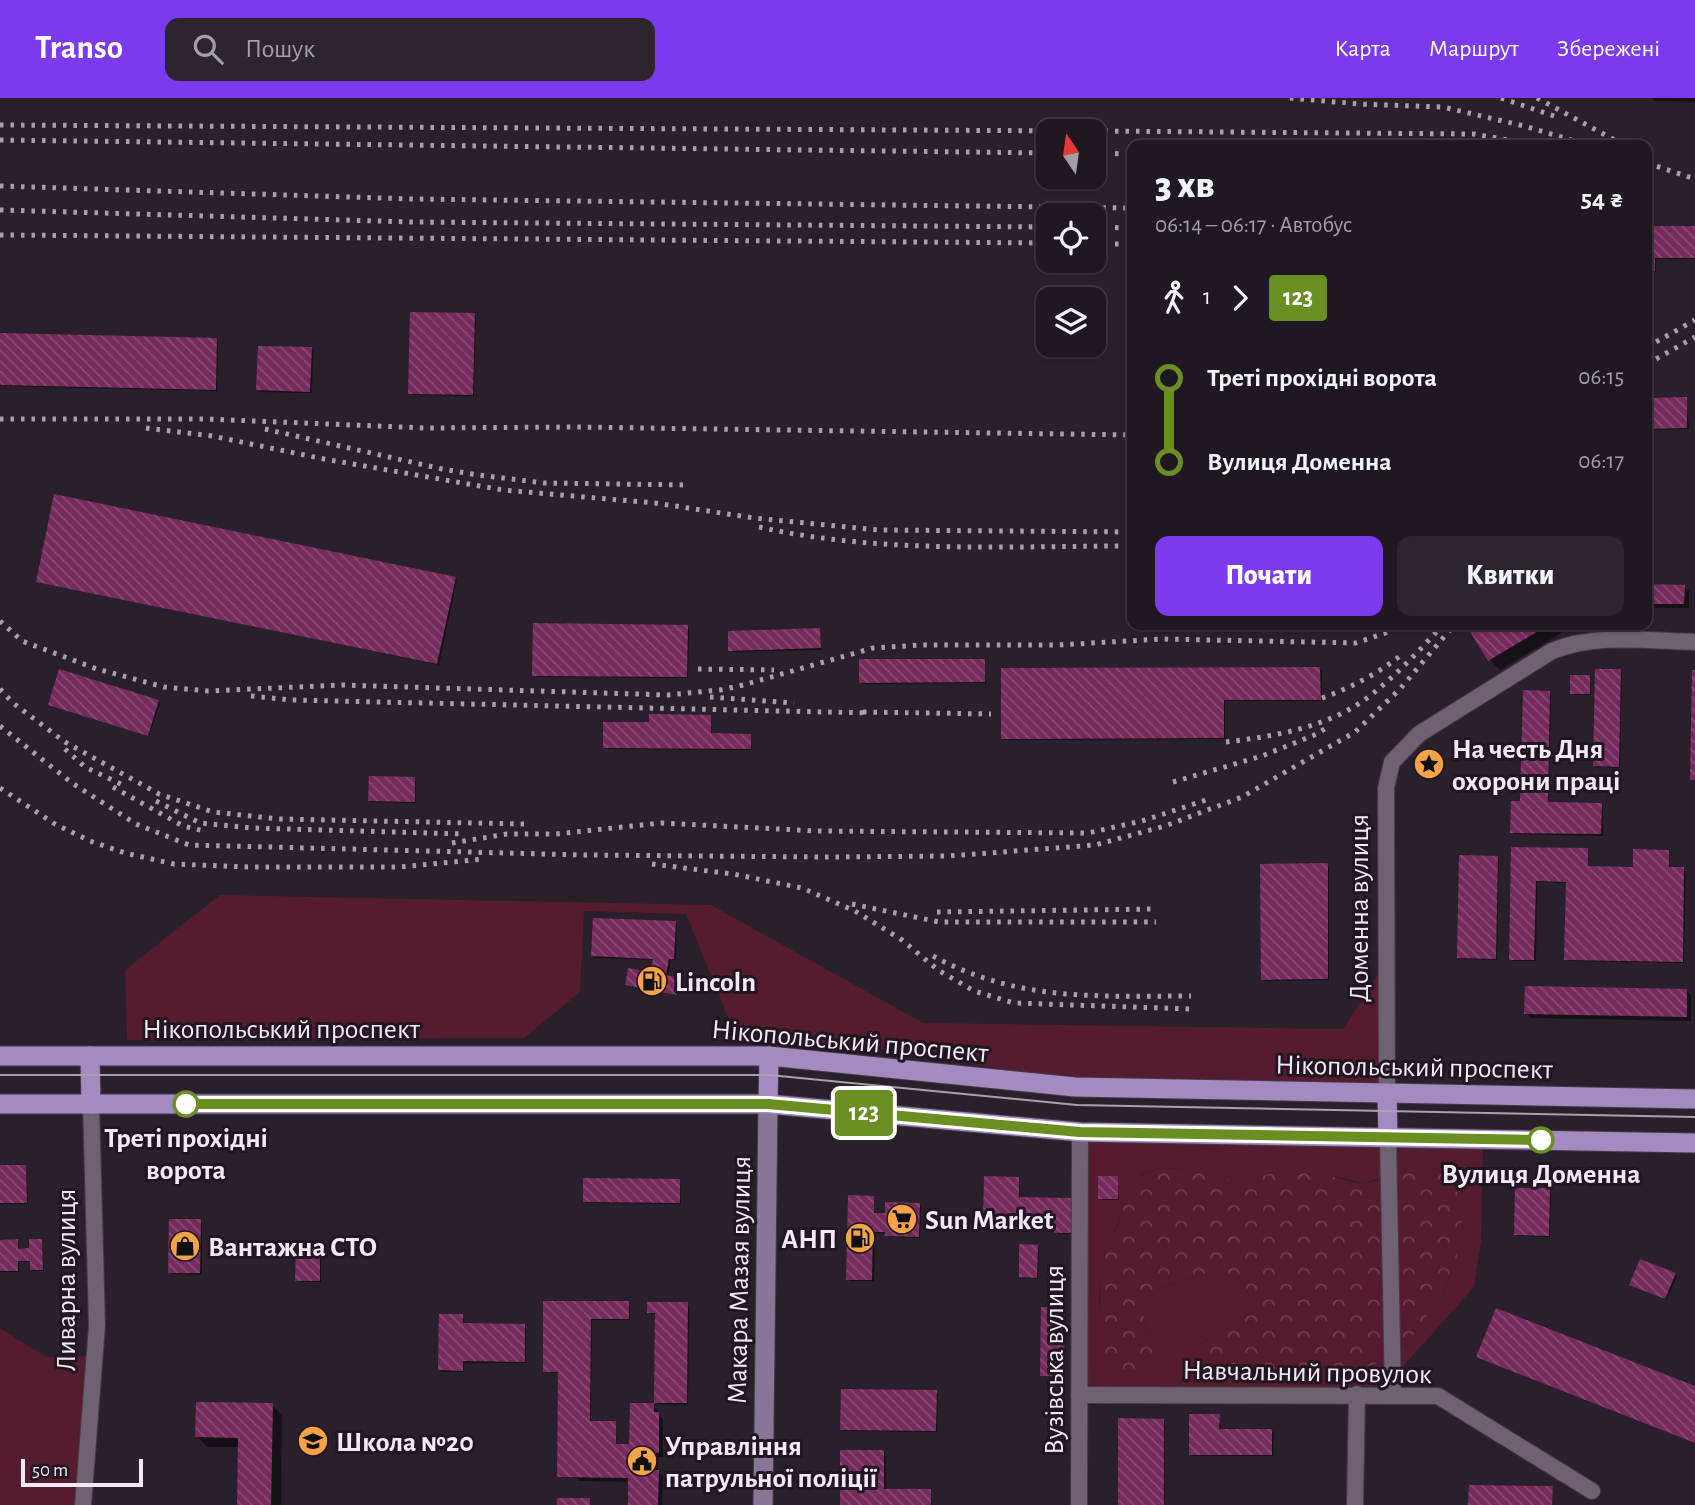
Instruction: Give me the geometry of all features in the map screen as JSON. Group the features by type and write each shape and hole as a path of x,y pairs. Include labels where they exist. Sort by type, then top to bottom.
{"main road":[{"name":"Нікопольський проспект","path":"0,1056 769,1056 1075,1087 1695,1099"},
{"name":"Ливарна вулиця","path":"90,1056 91,1104"},
{"name":"Макара Мазая вулиця","path":"763,1505 769,1056"},
{"name":"Доменна вулиця","path":"1388,1093 1388,1138"},
{"path":"0,1104 768,1104 1080,1132 1695,1143"}],"street":[{"name":"Доменна вулиця","path":"1388,1093 1385,788 1392,762 1419,734 1552,651 1591,640 1695,642"},
{"name":"Ливарна вулиця","path":"83,1505 97,1325 91,1104"},
{"name":"Вузівська вулиця","path":"1079,1505 1080,1132"},
{"name":"Доменна вулиця","path":"1388,1138 1394,1395"},
{"path":"1355,1505 1357,1394"},
{"name":"Навчальний провулок","path":"1079,1395 1438,1396 1592,1491"}],"green space":[{"path":"220,895 711,905 923,1023 1343,1029 1378,974 1379,1087 1078,1082 857,1045 738,1042 686,914 584,911 580,992 524,1038 127,1040 125,970"},
{"path":"1086,1139 1483,1147 1481,1241 1474,1287 1383,1389 1085,1389","holes":["1161,1168 1180,1169 1226,1180 1245,1180 1301,1168 1362,1183 1424,1170 1447,1261 1449,1280 1445,1291 1407,1342 1381,1362 1337,1374 1263,1378 1223,1375 1206,1340 1222,1334 1244,1318 1250,1303 1248,1294 1236,1276 1227,1273 1200,1275 1171,1284 1149,1298 1143,1314 1150,1337 1118,1371 1110,1366 1105,1355 1101,1323 1099,1299 1105,1247 1119,1221 1123,1201 1142,1174"]},
{"path":"1161,1168 1239,1180 1301,1168 1356,1183 1372,1182 1412,1171 1432,1171 1441,1174 1452,1184 1459,1197 1462,1230 1455,1264 1440,1299 1412,1337 1389,1358 1369,1366 1291,1378 1229,1376 1204,1368 1199,1359 1198,1348 1242,1320 1249,1303 1247,1290 1235,1276 1211,1273 1182,1279 1157,1291 1148,1299 1143,1315 1151,1346 1150,1360 1134,1373 1119,1372 1110,1366 1102,1343 1101,1288 1106,1245 1119,1222 1129,1186 1139,1177"},
{"path":"0,1328 46,1357 88,1356 76,1505 0,1505"}],"building":[{"path":"1652,226 1695,226 1695,258 1655,258 1655,271 1652,271"},
{"path":"410,312 475,313 473,395 408,394"},
{"path":"0,333 217,338 216,390 0,385"},
{"path":"258,346 312,347 310,392 256,390"},
{"path":"1687,397 1687,428 1652,429 1652,398"},
{"path":"54,494 456,577 437,664 36,582"},
{"path":"1652,584 1685,585 1684,604 1652,604"},
{"path":"533,623 688,625 687,677 532,676"},
{"path":"820,628 821,648 728,651 728,631"},
{"path":"1469,630 1540,630 1488,661"},
{"path":"859,659 985,659 985,682 859,683"},
{"path":"1320,667 1321,700 1224,700 1224,738 1001,739 1001,668"},
{"path":"59,669 159,700 148,736 48,705"},
{"path":"1595,669 1621,669 1619,767 1593,766"},
{"path":"1692,670 1695,670 1695,780 1690,780"},
{"path":"1570,675 1590,675 1590,694 1570,694"},
{"path":"1523,690 1550,691 1548,802 1602,803 1601,834 1510,833 1511,801 1520,801"},
{"path":"649,714 711,715 711,733 751,734 751,749 603,748 603,722 649,722"},
{"path":"369,776 415,777 415,802 368,801"},
{"path":"1511,847 1588,848 1588,866 1633,867 1633,849 1669,850 1669,867 1684,867 1683,962 1564,960 1566,882 1536,881 1534,960 1509,960"},
{"path":"1459,855 1498,856 1496,959 1457,958"},
{"path":"1328,863 1328,979 1261,980 1260,864"},
{"path":"593,918 676,921 674,959 669,959 666,975 680,978 677,995 625,985 628,968 650,972 653,959 591,956"},
{"path":"1525,986 1687,989 1687,1017 1524,1014"},
{"path":"0,1165 26,1165 27,1203 0,1203"},
{"path":"984,1176 1019,1177 1019,1197 1071,1198 1071,1233 1054,1233 1054,1219 983,1218"},
{"path":"1098,1176 1118,1176 1118,1199 1098,1199"},
{"path":"583,1178 680,1179 680,1203 583,1202"},
{"path":"1515,1188 1550,1188 1549,1236 1514,1235"},
{"path":"848,1195 874,1196 874,1213 885,1213 885,1202 920,1203 919,1237 885,1236 885,1232 873,1232 872,1280 846,1280"},
{"path":"169,1219 201,1219 200,1273 168,1273"},
{"path":"18,1239 18,1249 29,1248 29,1239 42,1239 43,1270 30,1270 30,1261 18,1261 18,1271 0,1271 0,1240"},
{"path":"296,1244 320,1244 320,1281 295,1281"},
{"path":"1019,1244 1038,1245 1037,1278 1019,1277"},
{"path":"1640,1259 1676,1273 1665,1299 1629,1285"},
{"path":"543,1301 629,1301 629,1319 591,1319 590,1421 616,1421 616,1444 629,1444 630,1403 654,1403 654,1412 659,1412 659,1453 654,1453 654,1470 659,1470 658,1505 628,1505 628,1478 557,1477 558,1372 543,1372"},
{"path":"647,1302 688,1302 687,1403 654,1403 655,1313 647,1313"},
{"path":"1041,1307 1065,1307 1064,1377 1040,1376"},
{"path":"1496,1308 1695,1386 1695,1443 1476,1357"},
{"path":"439,1314 463,1314 463,1323 525,1324 525,1362 463,1361 463,1371 438,1370"},
{"path":"841,1389 937,1390 936,1431 840,1430"},
{"path":"196,1402 273,1403 271,1505 237,1505 238,1438 195,1437"},
{"path":"1189,1414 1220,1414 1219,1429 1272,1429 1272,1455 1189,1455"},
{"path":"1118,1418 1164,1419 1164,1505 1118,1505"},
{"path":"840,1450 884,1450 884,1489 931,1489 931,1505 840,1505"},
{"path":"1469,1485 1553,1486 1552,1505 1468,1505"},
{"path":"557,1498 590,1498 590,1505 557,1505"}],"tram line":[{"path":"0,1075 769,1075 1077,1105 1695,1117"}],"railway":[{"path":"1290,98 1443,107 1571,140"},
{"path":"1501,98 1554,116"},
{"path":"1537,98 1615,140"},
{"path":"0,125 1036,131"},
{"path":"1106,131 1474,134 1508,140"},
{"path":"0,140 1036,153"},
{"path":"1106,153 1127,154"},
{"path":"1652,165 1695,179"},
{"path":"0,186 413,199 1127,208"},
{"path":"0,210 412,222 1036,227"},
{"path":"1106,227 1127,228"},
{"path":"0,235 1036,243"},
{"path":"1106,244 1127,244"},
{"path":"1652,344 1695,320"},
{"path":"1652,361 1695,337"},
{"path":"0,419 206,419 426,428 576,427 1127,435"},
{"path":"146,428 212,436 324,459 503,490 655,503 754,518 879,530 1127,532"},
{"path":"265,429 478,475 544,483 690,485"},
{"path":"759,527 805,536 898,545 1127,546"},
{"path":"0,621 22,641 97,669 164,687 208,691 342,685 668,695 743,685 873,648 921,645 1057,645 1162,639 1356,643 1393,630"},
{"path":"1226,742 1305,727 1350,709 1386,682 1438,630"},
{"path":"0,726 72,783 136,824 189,845 586,855 949,856 1095,845 1165,826 1242,797 1355,732 1400,689 1450,630"},
{"path":"1322,698 1363,680 1400,656"},
{"path":"698,669 774,670"},
{"path":"0,689 13,703 65,742 159,794 213,812 279,819 524,824"},
{"path":"251,696 291,700 870,713"},
{"path":"710,697 794,703"},
{"path":"863,712 991,714"},
{"path":"1173,782 1262,756 1326,728"},
{"path":"65,749 85,767 127,787"},
{"path":"113,787 183,826 204,831"},
{"path":"0,788 55,824 90,841 125,853 174,864 399,867 484,859"},
{"path":"452,843 507,834 556,834 661,823 817,831 1088,833 1142,821 1206,800"},
{"path":"156,801 200,823 252,828 465,834"},
{"path":"652,864 733,874 802,888 855,911 902,940 938,970 974,991 1014,1003 1191,1009"},
{"path":"852,904 939,922 1156,922"},
{"path":"937,912 1156,909"},
{"path":"933,956 996,982 1027,989 1091,995 1191,996"}],"bus line":[{"name":"123","path":"186,1104 768,1104 1080,1132 1541,1140"}],"place":[{"name":"На честь Дня охорони праці","path":"1429,764"},
{"name":"Lincoln","path":"652,981"},
{"name":"Треті прохідні ворота","path":"186,1104"},
{"name":"Вулиця Доменна","path":"1541,1140"},
{"name":"Sun Market","path":"902,1219"},
{"name":"АНП","path":"860,1238"},
{"name":"Вантажна СТО","path":"185,1246"},
{"name":"Школа №20","path":"313,1441"},
{"name":"Управління патрульної поліції","path":"642,1461"}]}
